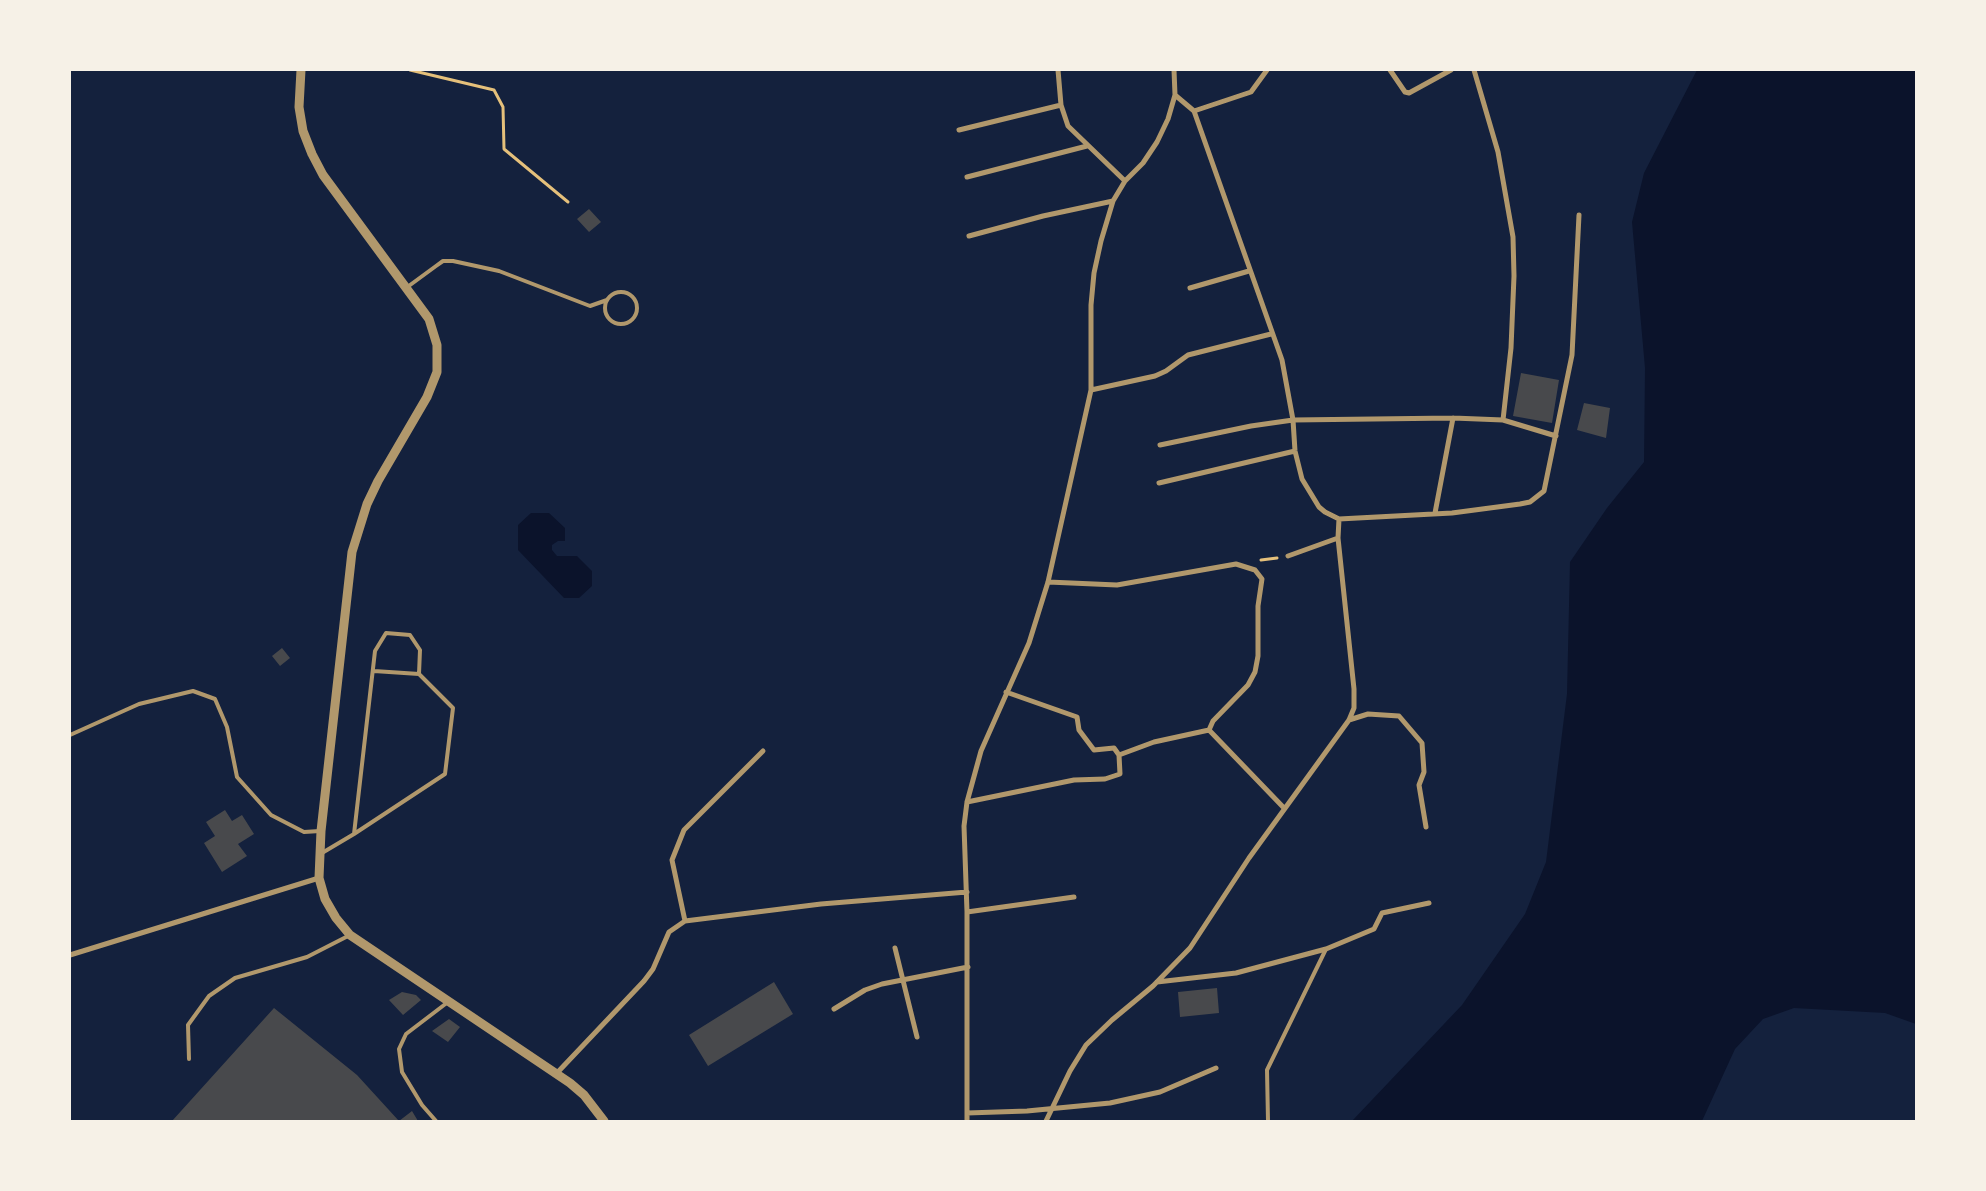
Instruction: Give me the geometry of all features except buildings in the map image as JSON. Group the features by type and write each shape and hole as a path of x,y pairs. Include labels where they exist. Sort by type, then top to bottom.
{"street":[{"path":"301,70 299,107 303,131 312,154 323,175 429,319 438,345 437,372 427,398 374,488 352,552 321,831 319,878 325,899 336,918 350,936 556,1074 584,1095 604,1121"},
{"path":"1058,70 1061,106 1068,126 1125,181"},
{"path":"967,1121 968,967 964,826 967,802 980,751 1029,643 1048,582 1091,390 1091,305 1094,273 1113,200 1125,181 1143,163 1157,142 1168,120 1175,95 1174,70"},
{"path":"1194,111 1251,92 1267,70"},
{"path":"1390,70 1405,92 1409,93 1452,70"},
{"path":"1474,70 1498,152 1513,237 1514,276 1511,348 1503,420"},
{"path":"1175,95 1194,111 1271,334 1282,360 1293,420 1295,451 1302,479 1313,499 1325,512 1339,519 1435,513 1520,504 1539,496 1547,486 1572,354 1579,215"},
{"path":"958,130 1061,106"},
{"path":"967,177 1087,146"},
{"path":"969,236 1113,200"},
{"path":"1190,288 1250,271"},
{"path":"1091,390 1155,376 1166,371 1188,355 1271,334"},
{"path":"1435,513 1453,418"},
{"path":"1160,445 1252,426 1293,420 1453,418 1503,420 1556,436"},
{"path":"1159,483 1295,451"},
{"path":"1046,1121 1070,1071 1086,1045 1157,982 1190,948 1284,808 1349,720 1354,708 1354,689 1338,538 1339,519"},
{"path":"1288,556 1338,538"},
{"path":"1048,582 1117,585 1236,564 1255,570 1262,579 1258,606 1258,656 1255,672 1248,685 1213,721 1209,730"},
{"path":"967,802 1074,780 1105,779 1120,774 1119,755 1114,748 1094,750 1079,730 1077,718 1006,692"},
{"path":"1349,720 1368,714 1399,716 1422,743 1424,772 1419,784 1426,827"},
{"path":"1119,755 1154,742 1209,730"},
{"path":"1209,730 1284,808"},
{"path":"685,921 672,860 684,830 763,751"},
{"path":"70,955 319,878"},
{"path":"556,1074 644,981 653,969 669,932 685,921 821,904 967,892"},
{"path":"967,912 1074,897"},
{"path":"1157,982 1236,973 1326,949 1374,929 1382,913 1429,903"},
{"path":"895,948 917,1036"},
{"path":"834,1009 865,990 968,967"},
{"path":"967,1113 1053,1109 1110,1103 1160,1092 1216,1068"}],"lane":[{"path":"406,288 444,261 453,261 499,271 590,306 607,300 618,292 631,296 635,302 634,315 623,324 616,323 606,314 607,300"},
{"path":"354,834 375,651 386,633 410,635 420,650 419,674"},
{"path":"320,854 445,774 453,708 419,674 374,670"},
{"path":"70,735 139,704 193,691 215,699 228,728 237,777 271,815 304,832 321,831"},
{"path":"189,1059 188,1025 208,996 236,978 307,957 350,936"},
{"path":"1268,1121 1268,1070 1326,949"},
{"path":"436,1121 422,1105 402,1072 399,1049 406,1034 448,1002"}],"path":[{"path":"410,70 494,90 503,107 504,148 568,202"}],"water":[{"path":"1697,70 1916,70 1916,1024 1885,1013 1794,1008 1763,1019 1735,1049 1702,1121 1352,1121 1462,1005 1525,914 1546,862 1567,694 1570,562 1607,508 1644,462 1645,368 1632,222 1644,173"},
{"path":"531,513 549,513 565,528 565,541 558,541 552,545 552,550 557,556 577,556 592,571 592,586 579,598 564,598 518,550 518,525"}]}
